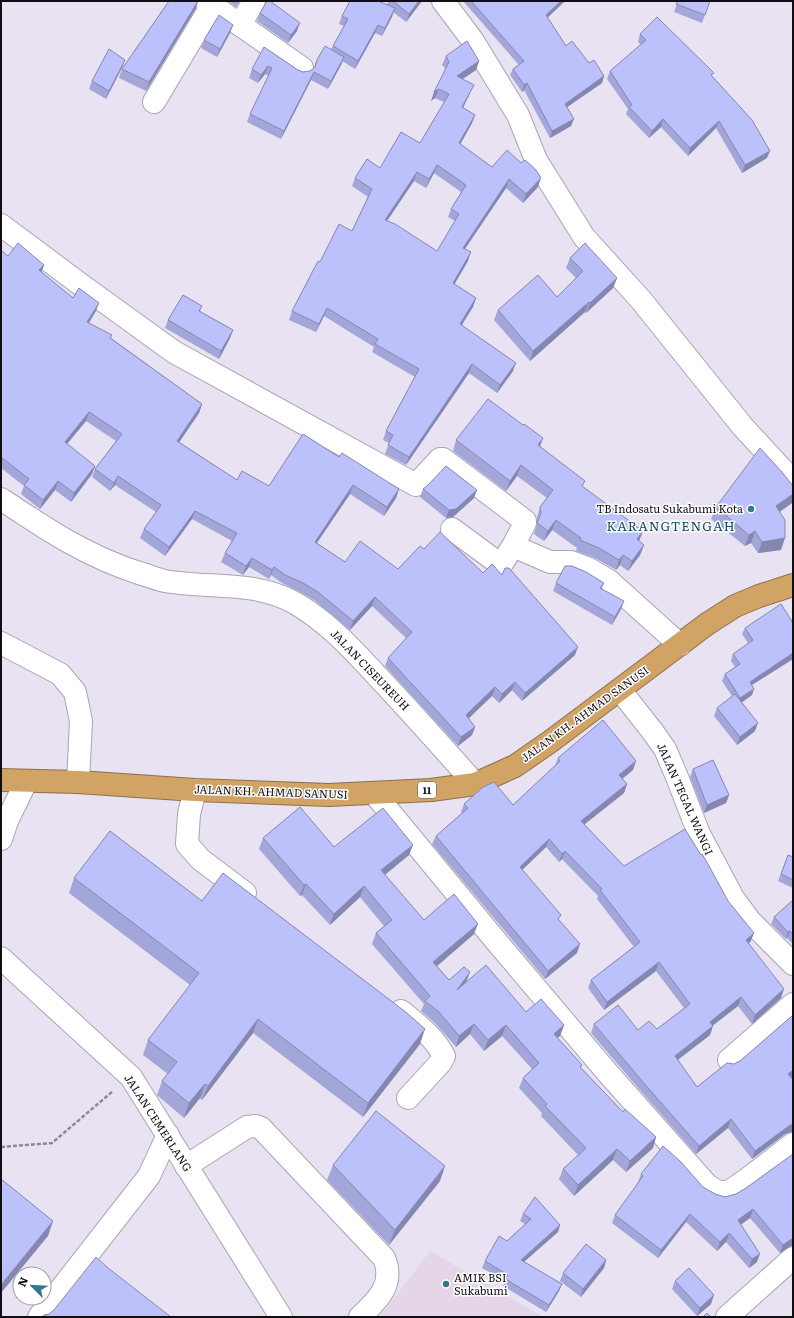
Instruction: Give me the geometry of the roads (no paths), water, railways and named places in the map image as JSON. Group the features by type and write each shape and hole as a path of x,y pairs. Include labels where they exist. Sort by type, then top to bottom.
{"highway":[{"name":"JALAN KH. AHMAD SANUSI","path":"1,780 26,782 78,782 195,790 329,795 431,790 475,784 515,766 620,690 707,624 735,606 759,596 793,586"}],"street":[{"path":"240,25 254,1"},
{"path":"443,1 473,41 518,115 536,160 584,237 641,300 743,427 793,481"},
{"path":"154,102 209,3 302,68"},
{"path":"1,225 174,352 416,485 440,459 443,459 525,520 525,523 501,566 452,529"},
{"name":"JALAN CISEUREUH","path":"1,499 67,542 89,554 123,568 163,580 184,584 257,589 295,603 345,641 413,714 475,784"},
{"path":"513,546 550,562 571,562 589,569 609,581 680,645"},
{"path":"1,642 60,674 75,692 82,721 78,782"},
{"name":"JALAN TEGAL WANGI","path":"620,690 649,726 665,749 699,834 733,898 750,921 793,964"},
{"path":"1,839 7,821 26,782"},
{"path":"195,790 189,814 186,844 200,859 263,907"},
{"path":"374,793 596,1059 707,1185 717,1191 725,1193 736,1187 793,1144"},
{"name":"JALAN CEMERLANG","path":"1,958 131,1077 281,1317"},
{"path":"384,998 424,1030 438,1044 444,1056 441,1062 408,1098"},
{"path":"729,1060 793,1004"},
{"path":"186,1166 247,1127 256,1126 261,1128 384,1258 388,1267 384,1289 378,1299 360,1317"},
{"path":"39,1317 149,1176 168,1135"},
{"path":"727,1317 793,1258"}],"place":[{"name":"TB Indosatu Sukabumi Kota","path":"751,509"},
{"name":"AMIK BSI Sukabumi","path":"446,1284"}],"district":[{"name":"KARANGTENGAH","path":"671,526"}]}
